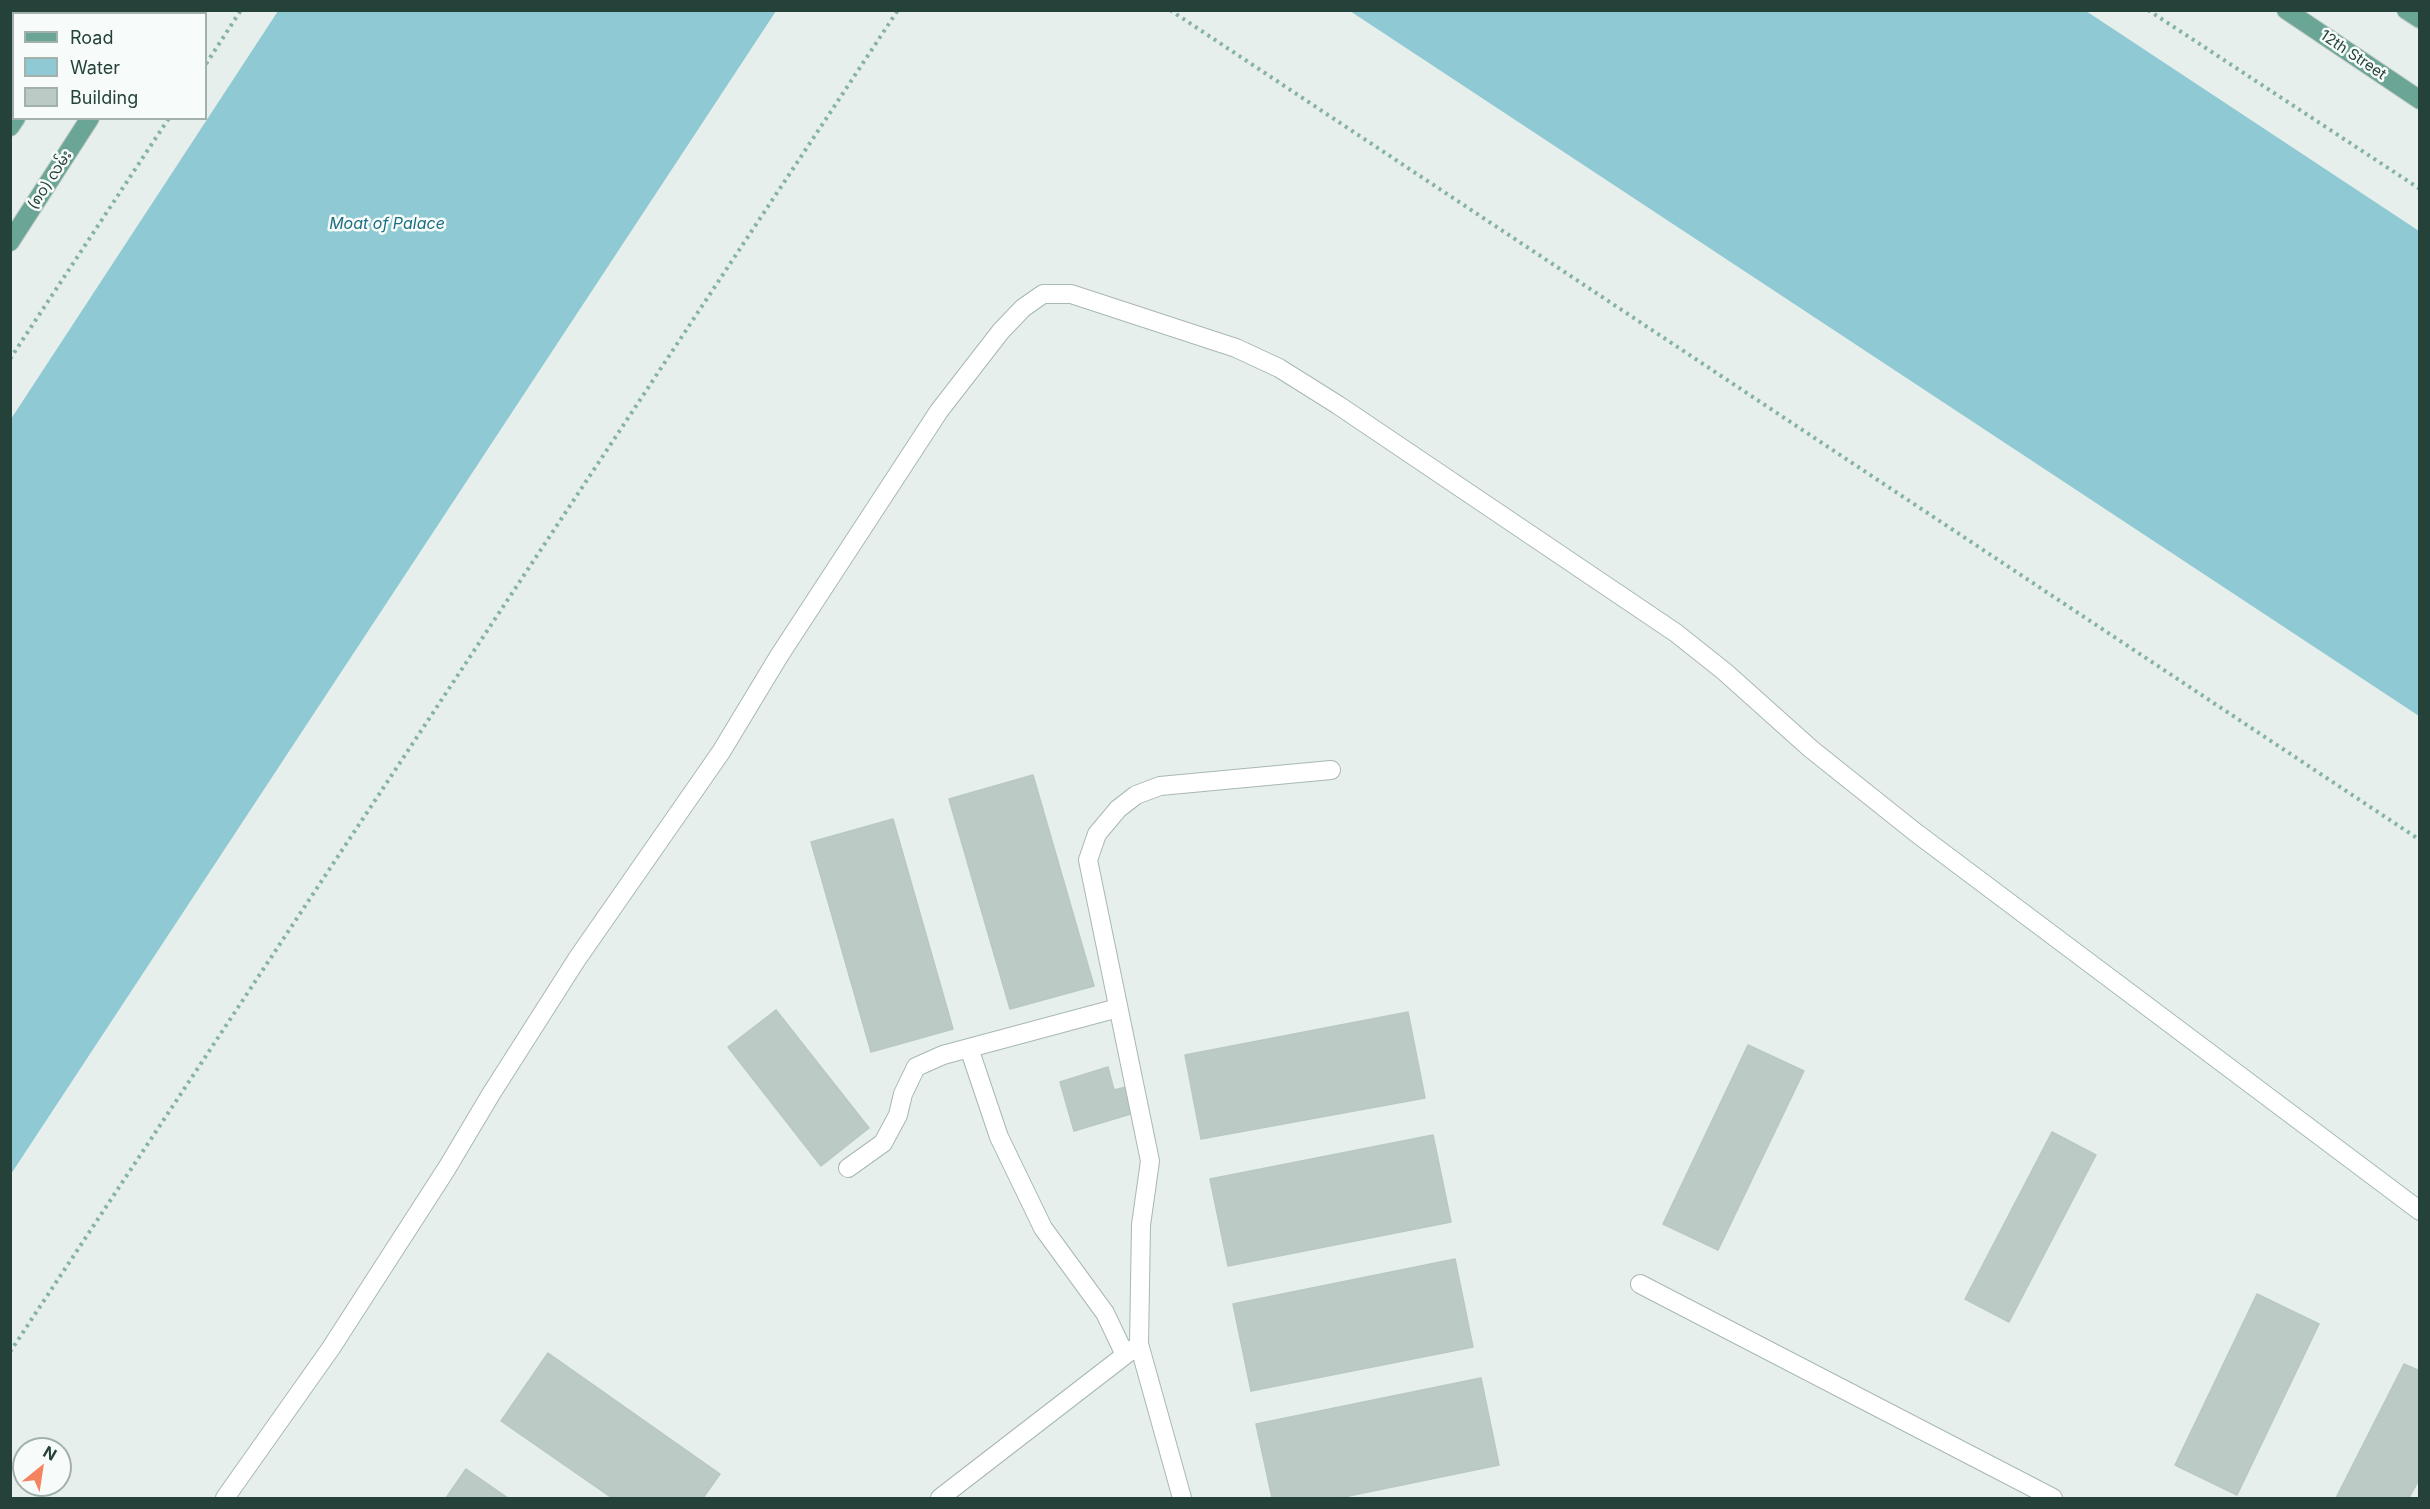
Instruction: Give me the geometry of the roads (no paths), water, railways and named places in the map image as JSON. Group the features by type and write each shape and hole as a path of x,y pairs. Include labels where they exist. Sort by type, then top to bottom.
{"main road":[{"name":"12th Street","path":"2286,10 2420,100"},
{"path":"2406,10 2420,19"},
{"name":"(၈၀) လမ်း","path":"10,242 89,120"}],"lane":[{"path":"225,1498 349,1321 577,959 721,752 779,656 939,411 1001,332 1023,308 1043,294 1071,294 1236,348 1279,368 1338,405 1563,559 1676,633 1725,672 1811,749 1915,832 2420,1211"},
{"path":"940,1498 1132,1349 1141,1225 1149,1161 1088,860 1097,834 1118,809 1136,795 1160,786 1331,770"},
{"path":"848,1168 884,1143 898,1115 903,1094 916,1067 943,1055 1118,1008"},
{"path":"969,1048 999,1137 1043,1228 1132,1349 1182,1498"},
{"path":"1640,1284 2053,1498"}],"water":[{"name":"Moat of Palace","path":"278,11 776,11 11,1174 11,419"},
{"path":"1350,11 2086,11 2419,231 2419,716"}]}
